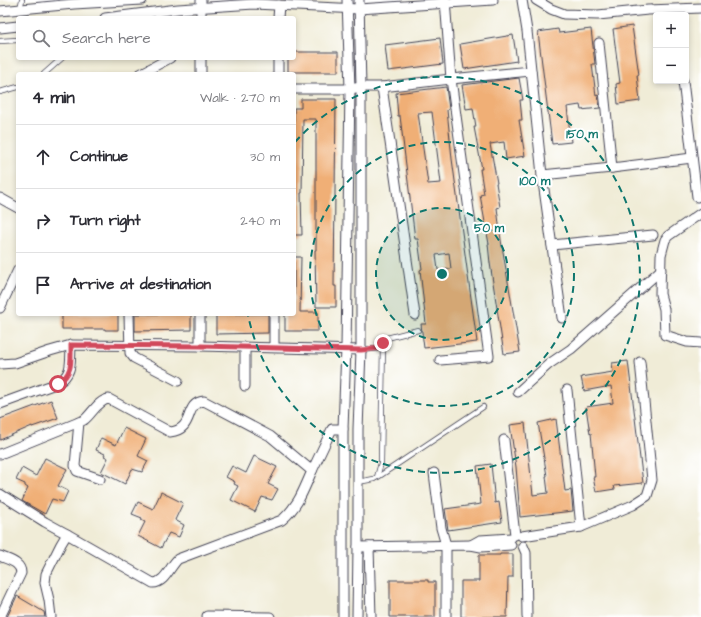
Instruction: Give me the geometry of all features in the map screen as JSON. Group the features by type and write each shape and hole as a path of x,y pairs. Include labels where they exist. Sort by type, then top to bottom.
{"street":[{"path":"0,11 21,5 142,0"},
{"path":"119,16 201,4 254,4 286,6 359,5 493,0"},
{"path":"522,0 542,175 562,318"},
{"path":"536,0 551,9 564,14 598,15 701,8"},
{"path":"440,360 489,356 451,79 445,2"},
{"path":"201,4 202,16"},
{"path":"343,617 343,429 346,348 350,89 347,4"},
{"path":"278,5 278,16"},
{"path":"357,617 358,429 361,350 361,88 359,5"},
{"path":"0,28 16,26"},
{"path":"599,43 612,168"},
{"path":"144,72 166,60"},
{"path":"201,60 201,72"},
{"path":"278,60 278,72"},
{"path":"296,89 350,89 382,87 531,71"},
{"path":"683,84 697,197"},
{"path":"382,87 415,315"},
{"path":"542,175 692,158"},
{"path":"0,198 16,207"},
{"path":"701,213 668,236 665,240 661,255 660,294 664,309 665,335 687,342 701,343"},
{"path":"552,245 652,235"},
{"path":"518,392 549,364 571,349 661,270"},
{"path":"0,308 4,288 16,273"},
{"path":"129,316 130,353 134,358 178,381"},
{"path":"200,316 200,346"},
{"path":"274,316 274,347"},
{"path":"0,364 15,363 71,345 346,348 361,350"},
{"path":"0,404 58,384 65,378 70,370 71,345"},
{"path":"244,347 245,386"},
{"path":"358,547 446,545 471,545 481,547 514,538 581,527 633,506 647,496 652,480 640,362"},
{"path":"567,390 581,527"},
{"path":"0,454 84,420 91,415 105,399 109,399 170,432 178,431 184,426 194,404 204,401 270,436 313,468"},
{"path":"79,422 75,466 77,471 100,479"},
{"path":"0,494 45,522 157,583 162,580 178,559 282,520 293,510 296,505 332,429 343,429"},
{"path":"504,440 516,549 523,546 526,553 527,617"},
{"path":"434,473 441,528 446,545 446,617"},
{"path":"51,617 45,583 46,574 67,534"},
{"path":"369,547 370,617"},
{"path":"0,556 19,564 21,572 0,617"},
{"path":"207,616 270,617"}],"lane":[{"path":"0,41 16,40"},
{"path":"46,72 60,60"},
{"path":"0,92 16,88"},
{"path":"377,478 381,463 383,343 387,338 418,330"},
{"path":"361,350 382,348"},
{"path":"358,482 377,478 483,407"}],"building":[{"path":"632,26 639,75 637,75 640,101 618,104 616,84 620,83 613,29"},
{"path":"558,29 559,33 591,29 595,64 592,64 596,96 598,95 600,108 581,110 580,105 567,107 571,142 552,144 538,32"},
{"path":"513,35 517,61 464,69 460,44"},
{"path":"440,38 443,64 388,71 385,45"},
{"path":"296,52 338,52 338,72 288,72 288,60 296,60"},
{"path":"519,78 523,100 520,100 522,120 519,120 525,156 506,159 504,142 490,144 500,207 497,208 501,240 520,352 504,354 490,263 489,244 480,195 484,194 480,169 482,169 474,127 476,127 473,108 466,109 462,85"},
{"path":"446,87 452,159 477,342 424,348 421,324 426,324 420,270 422,269 418,239 415,239 396,93","holes":["432,112 441,183 428,184 418,113","449,253 451,269 438,270 436,255"]},
{"path":"301,99 336,99 334,286 336,286 336,307 316,307 316,119 303,119 301,193 302,235 296,235 296,108 301,108"},
{"path":"296,257 301,257 300,312 318,312 318,331 285,331 285,316 296,316"},
{"path":"62,316 118,316 118,330 62,329"},
{"path":"135,316 191,316 191,330 135,331"},
{"path":"216,316 268,316 268,333 216,334"},
{"path":"628,361 643,483 614,486 615,489 596,492 593,477 595,477 591,433 590,434 586,407 613,403 611,386 584,391 581,377 613,372 612,363"},
{"path":"51,400 58,418 32,426 0,440 0,419"},
{"path":"556,419 565,491 571,490 573,511 520,517 516,467 510,425 525,423 533,495 548,493 547,476 538,423"},
{"path":"124,428 146,439 138,456 148,461 142,472 132,469 125,484 101,472 108,458 104,456 105,454 96,450 101,438 116,445"},
{"path":"254,456 277,467 268,484 278,489 272,500 262,497 255,512 231,500 238,486 234,484 235,482 226,477 232,466 246,473"},
{"path":"45,458 67,469 58,486 68,491 63,502 52,499 45,514 22,501 28,488 25,484 16,480 22,468 36,476"},
{"path":"491,464 495,503 499,502 502,522 448,530 445,509 481,504 477,466"},
{"path":"161,492 183,503 175,520 184,525 179,537 169,533 161,548 138,536 145,522 141,520 142,518 132,514 138,502 153,509"},
{"path":"513,554 513,577 508,577 507,617 461,617 461,581 479,581 479,555"},
{"path":"390,580 428,580 428,582 435,582 435,617 390,617"},
{"path":"17,596 44,612 45,617 7,617"}],"route":[{"path":"58,384 65,378 70,370 71,345 346,348 361,350 382,348 383,343"}]}
